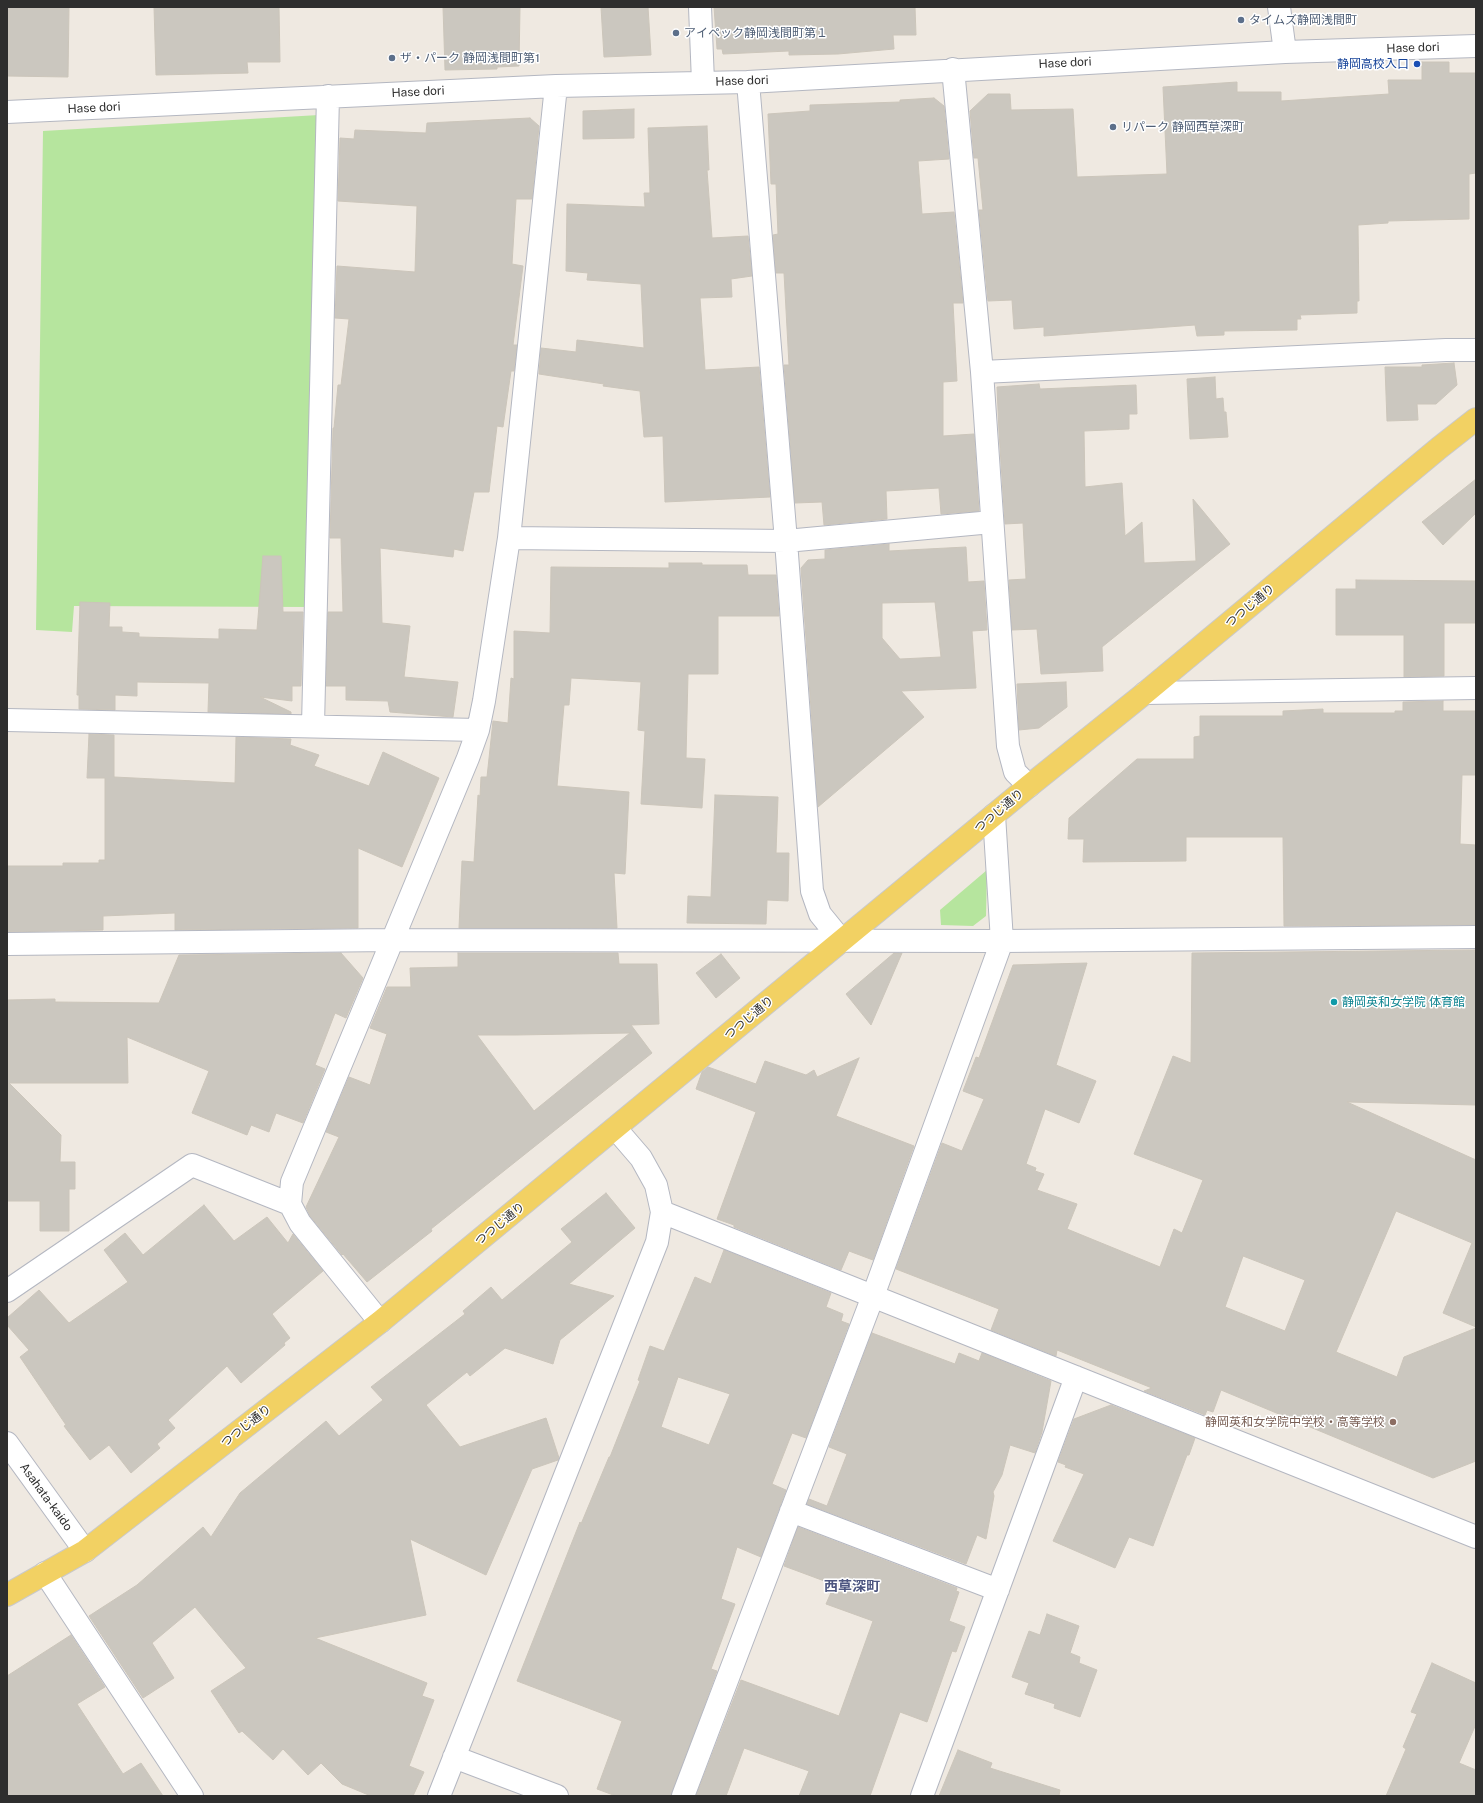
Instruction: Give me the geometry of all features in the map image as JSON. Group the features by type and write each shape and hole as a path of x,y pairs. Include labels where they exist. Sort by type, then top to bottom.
{"main road":[{"name":"つつじ通り","path":"7,1595 85,1551 380,1322 1476,419"}],"street":[{"path":"700,7 703,82"},
{"path":"1279,7 1285,52"},
{"name":"Hase dori","path":"7,112 556,86 748,82 1285,52 1476,46"},
{"path":"953,70 982,372 1008,746 1015,772 1029,786"},
{"path":"748,82 786,541 812,891 820,914 842,941"},
{"path":"380,1322 300,1223 290,1204 292,1182 468,758 478,730 484,701 509,538 556,86"},
{"path":"313,725 328,96"},
{"path":"982,372 1446,350 1476,350"},
{"path":"509,538 786,541 992,522"},
{"path":"1145,693 1476,688"},
{"path":"7,720 313,725 478,730"},
{"path":"683,1796 873,1296 1002,941 994,815"},
{"path":"7,944 392,940 1002,941 1476,937"},
{"path":"439,1796 657,1242 662,1212 656,1185 641,1158 616,1129"},
{"path":"7,1291 192,1165 290,1204"},
{"path":"662,1212 1476,1537"},
{"path":"922,1796 1076,1377"},
{"name":"Asahata-kaido","path":"7,1443 85,1551"},
{"path":"791,1511 998,1590"},
{"path":"45,1573 192,1796"},
{"path":"454,1757 557,1796"}],"green space":[{"path":"319,115 307,607 74,606 72,632 36,630 43,131"},
{"path":"987,870 986,916 973,926 941,925 940,910"}],"building":[{"path":"7,7 69,7 68,77 7,76"},
{"path":"154,7 279,7 280,62 247,62 248,73 156,75"},
{"path":"443,7 520,7 519,66 497,67 497,69 445,70"},
{"path":"601,7 648,7 651,55 604,57"},
{"path":"714,7 915,7 916,35 893,35 894,49 838,54 789,55 789,51 723,54 722,49 717,49"},
{"path":"1422,62 1449,62 1449,73 1476,73 1476,173 1469,174 1469,219 1388,221 1388,223 1358,225 1359,301 1357,301 1357,313 1300,315 1301,319 1297,319 1297,330 1224,331 1224,335 1197,336 1195,325 1044,336 1044,327 1014,329 1012,300 988,301 979,210 983,210 978,158 974,158 970,111 988,94 1010,94 1011,110 1073,109 1077,177 1167,174 1163,87 1237,82 1237,92 1281,92 1281,101 1389,94 1388,80 1422,80"},
{"path":"934,98 944,106 949,159 918,161 922,214 954,212 963,303 953,303 957,381 943,382 943,436 974,434 979,511 941,514 939,488 886,491 887,519 824,525 822,502 795,503 784,365 789,365 784,273 776,273 773,235 778,234 776,184 771,184 768,114 810,111 810,105 900,102 900,100"},
{"path":"634,109 634,138 583,139 583,111"},
{"path":"530,118 539,126 532,199 516,199 512,264 523,266 513,345 517,345 514,371 511,371 503,427 497,426 489,492 474,492 463,551 454,549 453,557 380,548 382,623 410,626 404,677 458,682 453,717 390,712 388,701 346,700 346,686 326,686 328,612 343,612 341,538 330,538 333,428 338,385 341,385 349,319 335,318 337,266 415,272 417,206 338,201 340,138 354,139 355,130 426,133 427,123"},
{"path":"707,126 709,170 707,170 712,238 748,236 752,276 731,279 732,297 700,298 705,370 759,367 770,497 665,502 663,436 644,437 640,391 603,386 604,384 539,374 541,348 576,352 577,340 644,348 641,284 587,280 588,273 566,271 567,204 645,207 644,193 650,193 648,128"},
{"path":"1454,363 1457,385 1436,404 1417,404 1418,420 1387,421 1385,367 1422,367 1422,365"},
{"path":"1215,377 1216,399 1223,398 1228,437 1190,439 1187,379"},
{"path":"1039,384 1040,389 1136,385 1137,414 1129,414 1129,429 1084,431 1085,487 1122,483 1125,536 1142,522 1144,563 1196,561 1193,499 1230,544 1102,647 1103,671 1041,674 1037,629 1012,630 1009,580 1026,579 1023,523 1005,524 997,387"},
{"path":"1476,479 1476,513 1443,545 1422,522"},
{"path":"889,544 889,551 966,547 968,582 984,581 987,630 972,631 976,688 901,691 924,717 818,807 801,568 808,560 825,559 825,550","holes":["935,602 941,657 900,659 882,638 882,603"]},
{"path":"263,556 281,556 283,612 303,612 301,686 292,686 292,701 260,697 291,712 291,714 208,712 209,683 137,682 137,696 115,695 115,710 79,709 79,695 77,695 80,602 110,603 109,627 122,627 122,632 139,633 139,637 219,639 219,629 257,630"},
{"path":"669,563 747,565 748,575 776,575 779,616 718,616 718,674 688,674 686,758 705,759 702,808 641,804 645,731 638,730 641,682 571,678 569,705 564,705 557,786 629,792 625,874 614,873 617,928 459,928 462,861 474,862 478,795 480,796 481,777 487,777 493,721 508,723 511,678 514,679 514,631 550,633 551,567 669,568"},
{"path":"1356,580 1476,581 1476,623 1444,623 1444,676 1404,677 1404,635 1336,635 1336,589 1356,589"},
{"path":"1066,682 1067,707 1039,728 1019,730 1017,684"},
{"path":"1443,701 1443,711 1476,711 1476,775 1462,775 1460,844 1476,845 1475,925 1284,926 1283,837 1186,837 1186,861 1083,862 1084,839 1068,839 1069,818 1137,759 1194,759 1194,737 1200,736 1200,716 1283,716 1283,711 1323,709 1323,713 1395,713 1395,711 1403,711 1403,702"},
{"path":"89,734 114,735 114,777 235,783 236,737 291,739 290,745 319,755 314,766 369,786 383,752 439,778 402,867 358,848 358,928 175,930 175,913 103,916 103,930 7,932 7,866 63,866 63,863 99,863 99,860 105,860 105,778 87,778"},
{"path":"715,795 778,797 776,853 789,853 788,901 767,900 766,924 687,923 688,896 711,897"},
{"path":"1475,950 1476,1105 1347,1102 1476,1160 1476,1327 1443,1313 1472,1243 1396,1211 1336,1352 1397,1377 1404,1357 1476,1328 1476,1461 1433,1478 1221,1390 1213,1412 1207,1410 1205,1415 1144,1391 1152,1388 1057,1350 1056,1356 991,1330 999,1309 896,1269 942,1143 962,1151 984,1099 963,1091 976,1057 979,1058 1013,965 1087,963 1056,1065 1096,1081 1079,1123 1045,1109 1026,1164 1036,1168 1035,1171 1044,1174 1037,1190 1077,1204 1067,1229 1160,1267 1174,1229 1182,1233 1203,1180 1134,1154 1173,1056 1191,1063 1192,953","holes":["1243,1256 1305,1280 1285,1331 1225,1307"]},
{"path":"341,953 363,978 346,1018 335,1013 315,1065 325,1069 303,1123 276,1113 269,1132 251,1125 247,1135 192,1113 209,1071 127,1037 128,1083 9,1083 61,1135 60,1162 75,1162 75,1189 69,1189 69,1231 40,1231 40,1201 7,1201 7,1000 55,999 55,1002 159,1003 179,955"},
{"path":"458,953 618,953 619,964 657,964 659,1024 631,1025 652,1053 431,1229 432,1231 367,1282 343,1254 342,1255 310,1216 306,1207 339,1137 326,1132 349,1077 370,1085 387,1034 370,1028 387,987 411,987 410,968 458,967","holes":["630,1033 534,1111 477,1035"]},
{"path":"894,953 902,953 871,1025 846,994"},
{"path":"721,954 740,978 716,998 696,973"},
{"path":"859,1058 836,1116 914,1146 873,1260 849,1251 841,1270 717,1219 756,1112 696,1089 702,1072 708,1067 756,1084 765,1061 806,1075 814,1070 817,1077"},
{"path":"606,1193 635,1228 569,1284 614,1296 560,1340 553,1364 505,1348 470,1376 467,1372 426,1405 460,1447 546,1418 559,1458 558,1460 532,1469 486,1575 410,1539 426,1615 315,1638 427,1683 422,1696 434,1700 409,1766 424,1772 413,1796 371,1796 342,1784 321,1763 308,1775 283,1749 273,1760 242,1731 239,1733 211,1691 246,1668 195,1607 152,1643 174,1678 143,1698 89,1616 137,1585 203,1527 211,1537 240,1493 326,1421 339,1436 383,1400 371,1387 465,1314 463,1311 491,1287 502,1300 572,1242 561,1229"},
{"path":"204,1205 234,1241 267,1217 288,1243 293,1234 323,1271 272,1314 290,1338 284,1343 285,1345 241,1383 227,1366 168,1420 175,1428 157,1444 160,1448 131,1473 109,1445 90,1460 64,1426 66,1425 20,1357 29,1350 7,1325 7,1318 39,1290 69,1323 128,1282 104,1250 125,1233 143,1255"},
{"path":"724,1250 831,1293 826,1307 843,1314 841,1321 849,1324 806,1438 792,1433 772,1484 786,1490 761,1557 737,1547 721,1599 735,1604 711,1669 717,1671 671,1796 616,1796 597,1789 622,1721 517,1681 580,1522 581,1524 610,1457 640,1381 638,1380 650,1346 664,1351 695,1277 711,1284","holes":["678,1377 730,1394 709,1445 661,1427"]},
{"path":"872,1333 955,1364 959,1353 979,1361 982,1353 1051,1381 1042,1432 1035,1453 1010,1445 1002,1475 993,1492 994,1496 986,1539 977,1535 966,1564 807,1504 809,1499 827,1506 847,1454 829,1447"},
{"path":"1111,1405 1195,1438 1189,1455 1187,1455 1153,1546 1129,1537 1115,1568 1053,1541 1084,1474 1065,1467 1066,1465 1058,1462 1074,1419"},
{"path":"798,1527 957,1588 956,1591 959,1592 949,1621 965,1627 956,1652 952,1651 927,1722 900,1712 870,1796 799,1796 809,1771 744,1748 726,1796 696,1796 741,1680 839,1716 873,1621 826,1604 833,1588 825,1585 827,1582 784,1566"},
{"path":"1047,1614 1079,1626 1070,1653 1080,1657 1079,1663 1097,1670 1080,1717 1054,1708 1055,1704 1025,1694 1029,1683 1012,1677 1029,1631 1040,1635"},
{"path":"71,1635 105,1687 77,1704 123,1774 141,1763 163,1796 7,1796 7,1676"},
{"path":"1432,1663 1476,1683 1476,1724 1459,1763 1476,1770 1476,1796 1386,1796 1406,1749 1403,1747 1417,1714 1411,1712"},
{"path":"958,1750 992,1763 990,1768 1060,1790 1059,1796 939,1796"}],"place":[{"name":"タイムズ静岡浅間町","path":"1241,20"},
{"name":"アイペック静岡浅間町第１","path":"676,33"},
{"name":"ザ・パーク 静岡浅間町第1","path":"392,58"},
{"name":"静岡高校入口","path":"1417,64"},
{"name":"リパーク 静岡西草深町","path":"1113,127"},
{"name":"静岡英和女学院 体育館","path":"1334,1002"},
{"name":"静岡英和女学院中学校・高等学校","path":"1393,1422"}],"district":[{"name":"西草深町","path":"852,1587"}]}
